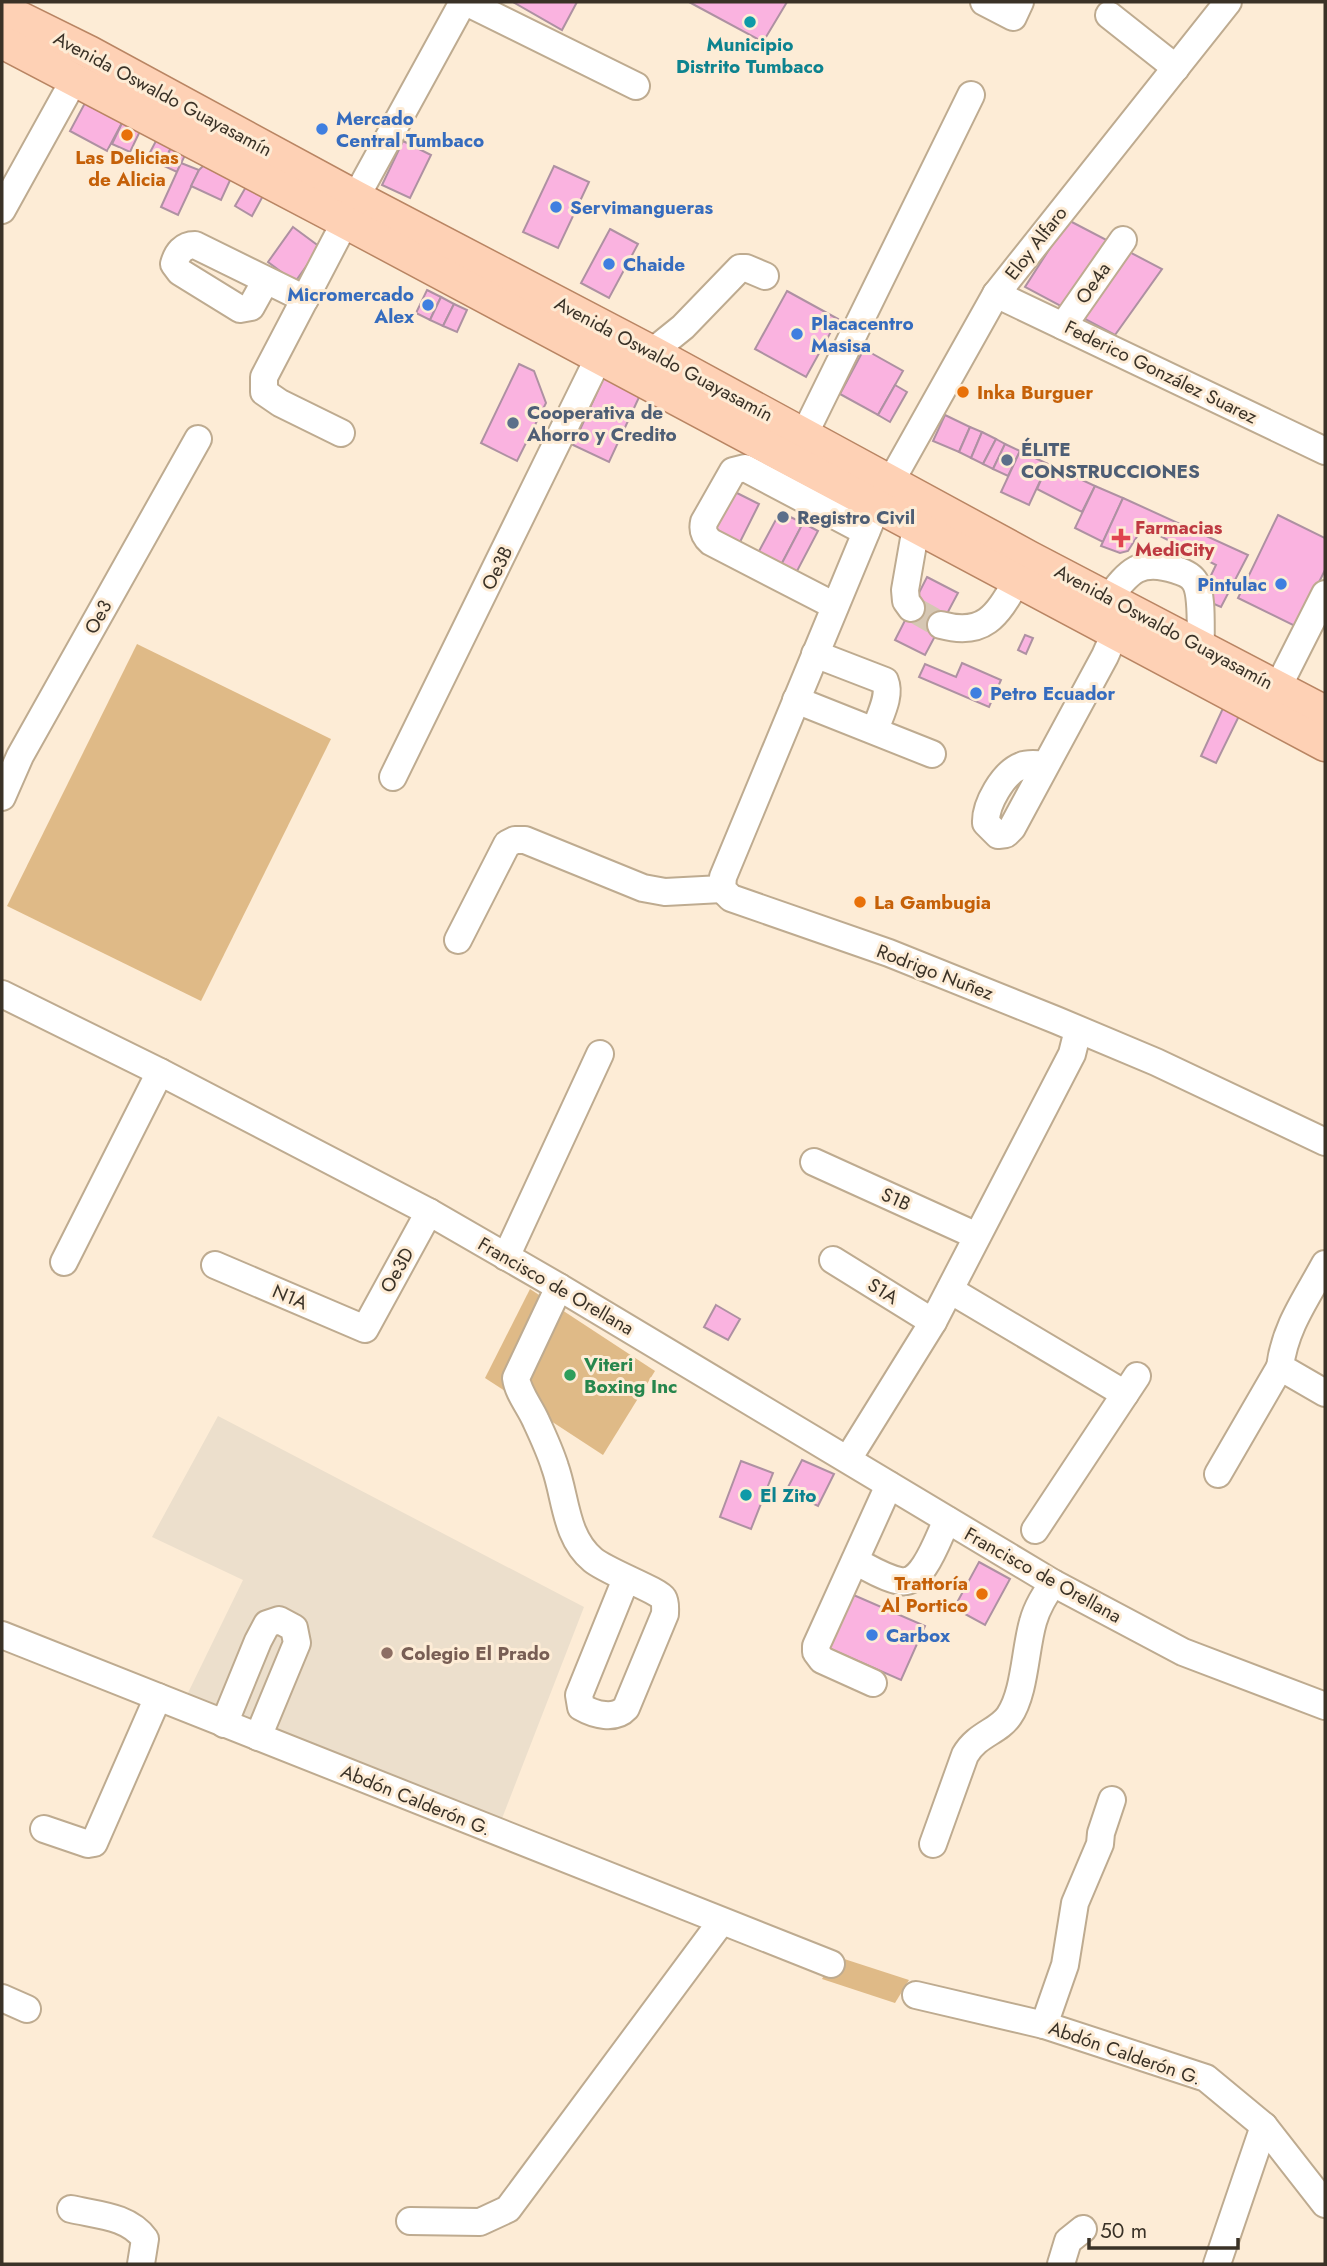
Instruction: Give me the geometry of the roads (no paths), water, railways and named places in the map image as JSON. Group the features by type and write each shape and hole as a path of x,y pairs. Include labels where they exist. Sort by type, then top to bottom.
{"main road":[{"name":"Avenida Oswaldo Guayasamín","path":"2,9 89,52 598,359 1325,745"},
{"name":"Avenida Oswaldo Guayasamín","path":"2,42 74,80 652,352 805,433 878,507 1108,599 1325,712"}],"street":[{"path":"341,433 280,403 264,392 264,377 351,209 465,2 636,86"},
{"path":"984,2 1013,17 1020,2"},
{"name":"Eloy Alfaro","path":"878,507 996,294 1228,2"},
{"path":"1109,15 1176,68"},
{"path":"2,210 74,80"},
{"path":"805,433 971,95"},
{"name":"Oe4a","path":"1063,326 1123,240"},
{"path":"652,352 683,327 740,268 765,276"},
{"path":"266,280 305,299"},
{"name":"Federico González Suarez","path":"996,294 1325,451"},
{"name":"Oe3B","path":"393,777 598,359"},
{"name":"Oe3","path":"2,797 20,755 198,439"},
{"path":"458,940 508,844 515,840 525,841 643,888 665,892 722,889 723,877 878,507 745,468 733,471 704,522 705,537 835,606"},
{"path":"911,608 906,601 905,590 916,527"},
{"path":"1108,599 1132,571 1145,565 1160,565 1186,574 1195,581 1199,594 1200,648"},
{"path":"941,625 957,629 976,628 992,619 1017,581"},
{"path":"1278,687 1325,594"},
{"path":"1044,765 1115,633"},
{"path":"815,654 885,681 888,688 874,730"},
{"path":"796,700 932,754"},
{"name":"Rodrigo Nuñez","path":"722,889 732,898 889,953 1156,1062 1325,1142"},
{"name":"Francisco de Orellana","path":"2,994 160,1072 429,1212 1053,1583 1183,1652 1325,1706"},
{"path":"848,1459 933,1322 1072,1054 1078,1030"},
{"path":"506,1256 600,1054"},
{"path":"64,1262 160,1072"},
{"name":"S1B","path":"814,1162 977,1236"},
{"name":"Oe3D","path":"365,1329 429,1212"},
{"name":"S1A","path":"833,1260 933,1322"},
{"path":"1218,1474 1280,1367 1288,1331 1325,1264"},
{"name":"N1A","path":"215,1265 365,1329"},
{"path":"559,1287 516,1378 517,1387 533,1413 555,1466 572,1533 578,1545 592,1559 626,1579 658,1593 665,1604 665,1614 626,1707 621,1714 609,1716 581,1707 579,1695 626,1579"},
{"path":"950,1290 1131,1385 1035,1530"},
{"path":"1280,1367 1325,1393"},
{"path":"873,1683 821,1660 816,1646 889,1485"},
{"path":"855,1560 891,1578 903,1582 912,1581 924,1567 947,1520"},
{"path":"933,1844 965,1755 972,1743 1009,1717 1023,1676 1034,1620 1053,1583"},
{"path":"224,1724 258,1641 267,1624 279,1620 295,1628 297,1643 258,1737"},
{"name":"Abdón Calderón G.","path":"2,1634 831,1964"},
{"path":"44,1829 88,1844 94,1843 158,1697"},
{"path":"1044,2025 1065,1965 1074,1903 1100,1844 1112,1800"},
{"path":"410,2221 480,2222 508,2209 721,1922"},
{"name":"Abdón Calderón G.","path":"916,1995 1044,2025 1206,2078 1264,2126 1325,2204"},
{"path":"2,1998 27,2009"},
{"path":"1217,2264 1264,2126"},
{"path":"71,2209 127,2222 138,2229 145,2239 141,2264"},
{"path":"1061,2264 1068,2241 1083,2229"}],"tunnel":[{"path":"911,608 941,625"}],"place":[{"name":"Municipio Distrito Tumbaco","path":"750,22"},
{"name":"Mercado Central Tumbaco","path":"322,129"},
{"name":"Las Delicias de Alicia","path":"127,135"},
{"name":"Servimangueras","path":"556,207"},
{"name":"Chaide","path":"609,264"},
{"name":"Micromercado Alex","path":"428,305"},
{"name":"Placacentro Masisa","path":"797,334"},
{"name":"Inka Burguer","path":"963,392"},
{"name":"Cooperativa de Ahorro y Credito","path":"513,423"},
{"name":"ÉLITE CONSTRUCCIONES","path":"1007,460"},
{"name":"Registro Civil","path":"783,517"},
{"name":"Farmacias MediCity","path":"1121,538"},
{"name":"Pintulac","path":"1281,584"},
{"name":"Petro Ecuador","path":"976,693"},
{"name":"La Gambugia","path":"860,902"},
{"name":"Viteri Boxing Inc","path":"570,1375"},
{"name":"El Zito","path":"746,1495"},
{"name":"Trattoría Al Portico","path":"982,1594"},
{"name":"Carbox","path":"872,1635"},
{"name":"Colegio El Prado","path":"387,1653"}]}
